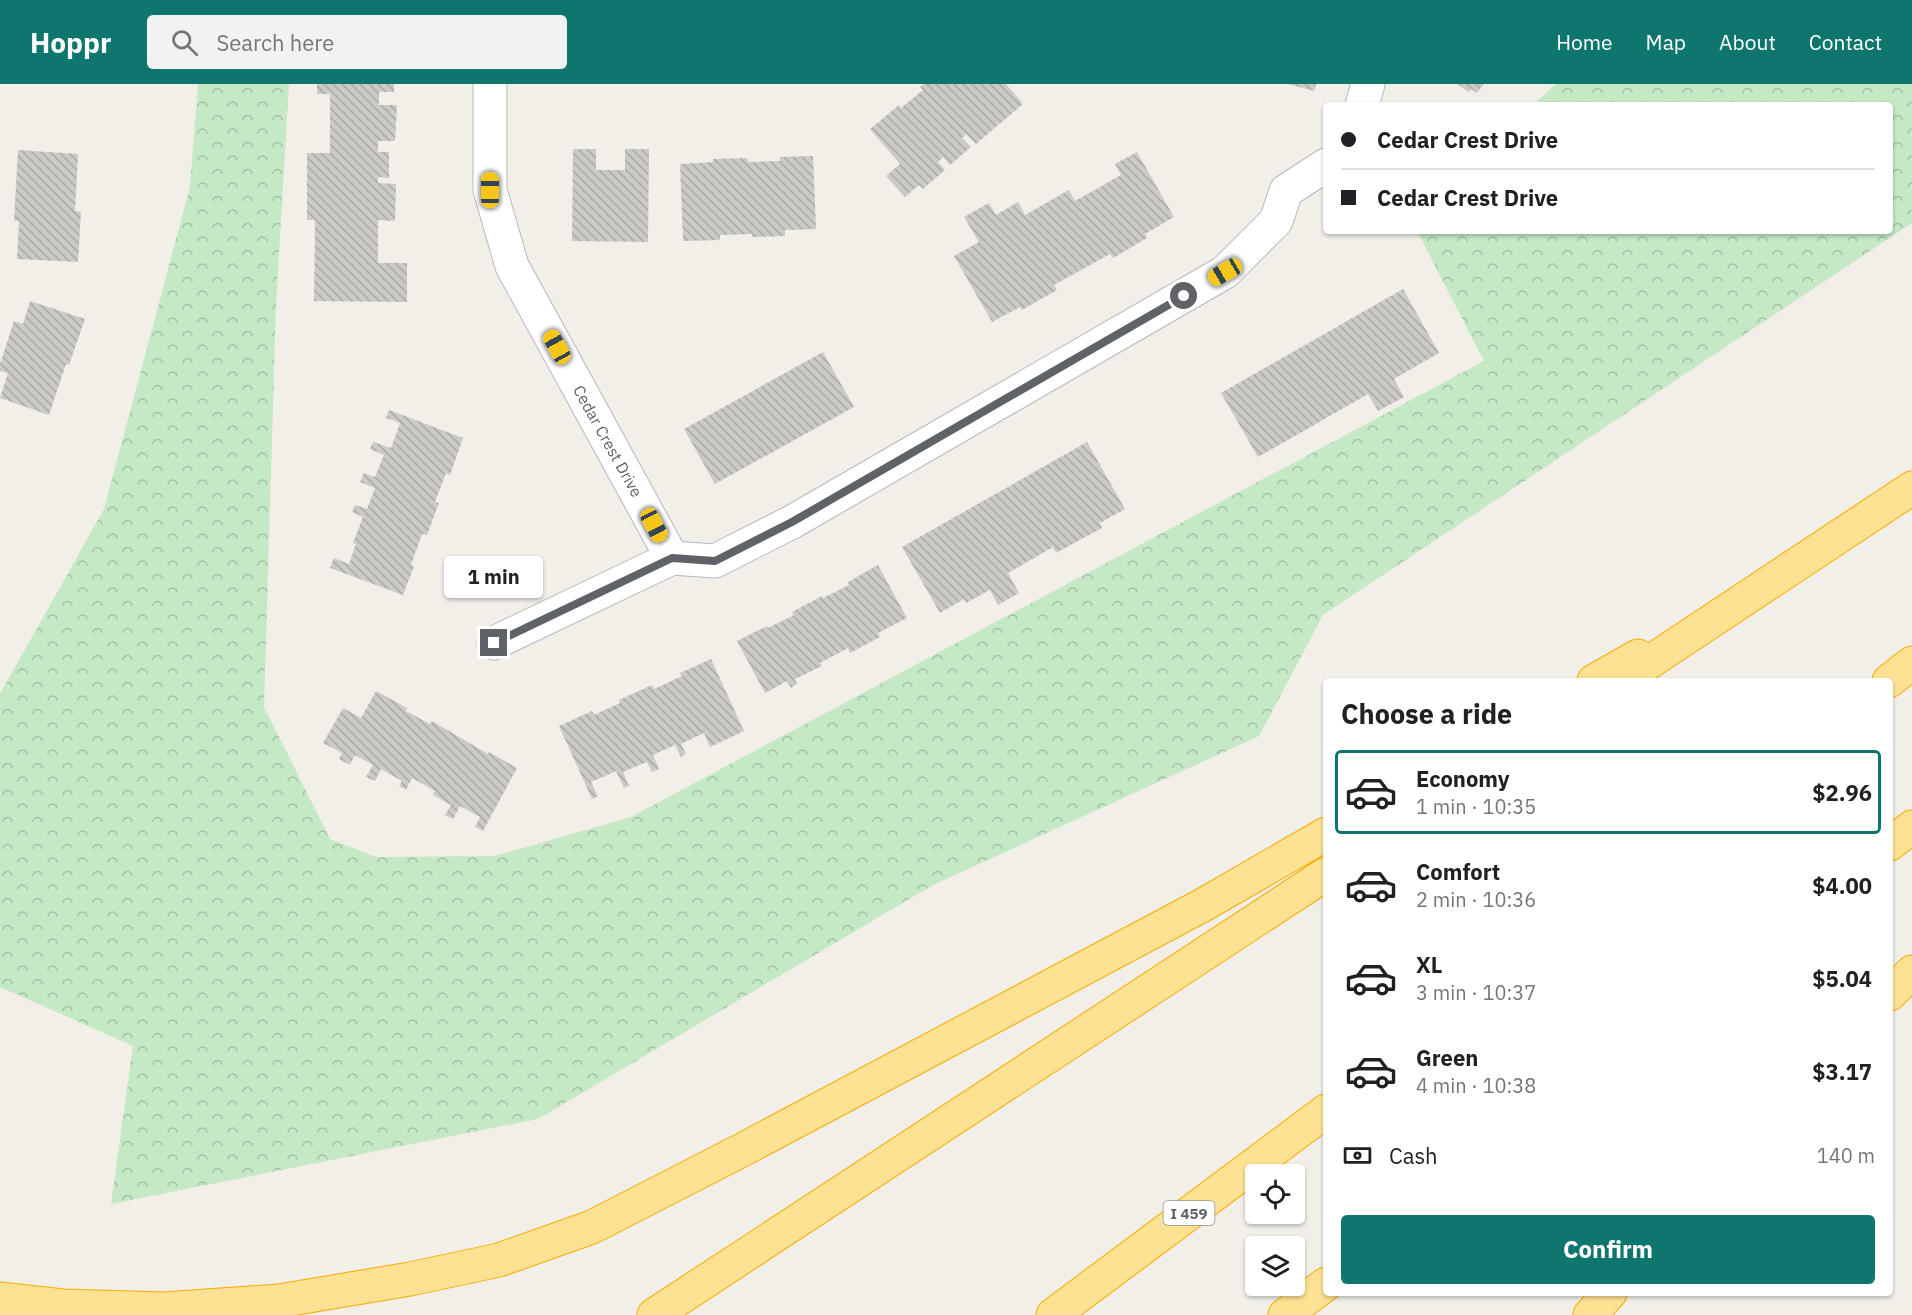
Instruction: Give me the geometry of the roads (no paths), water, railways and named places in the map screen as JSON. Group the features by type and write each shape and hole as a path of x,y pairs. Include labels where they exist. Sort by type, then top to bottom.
{"highway":[{"path":"1626,678 1912,488"},
{"path":"1599,678 1806,560"},
{"path":"1893,678 1912,663"},
{"path":"1893,842 1912,827"},
{"path":"0,1299 63,1306 164,1309 279,1301 410,1279 499,1260 592,1227 712,1166 1203,904 1323,836"},
{"path":"654,1315 1323,876"},
{"path":"1893,990 1912,972"},
{"name":"I 459","path":"1053,1315 1323,1113"},
{"path":"1285,1315 1323,1286"},
{"path":"1590,1315 1607,1296"}],"street":[{"name":"Cedar Crest Drive","path":"490,84 490,190 512,266 672,558"},
{"path":"1363,102 1368,84"},
{"path":"494,643 672,558 715,561 792,522 1225,272 1276,221 1286,191 1323,167"}]}
